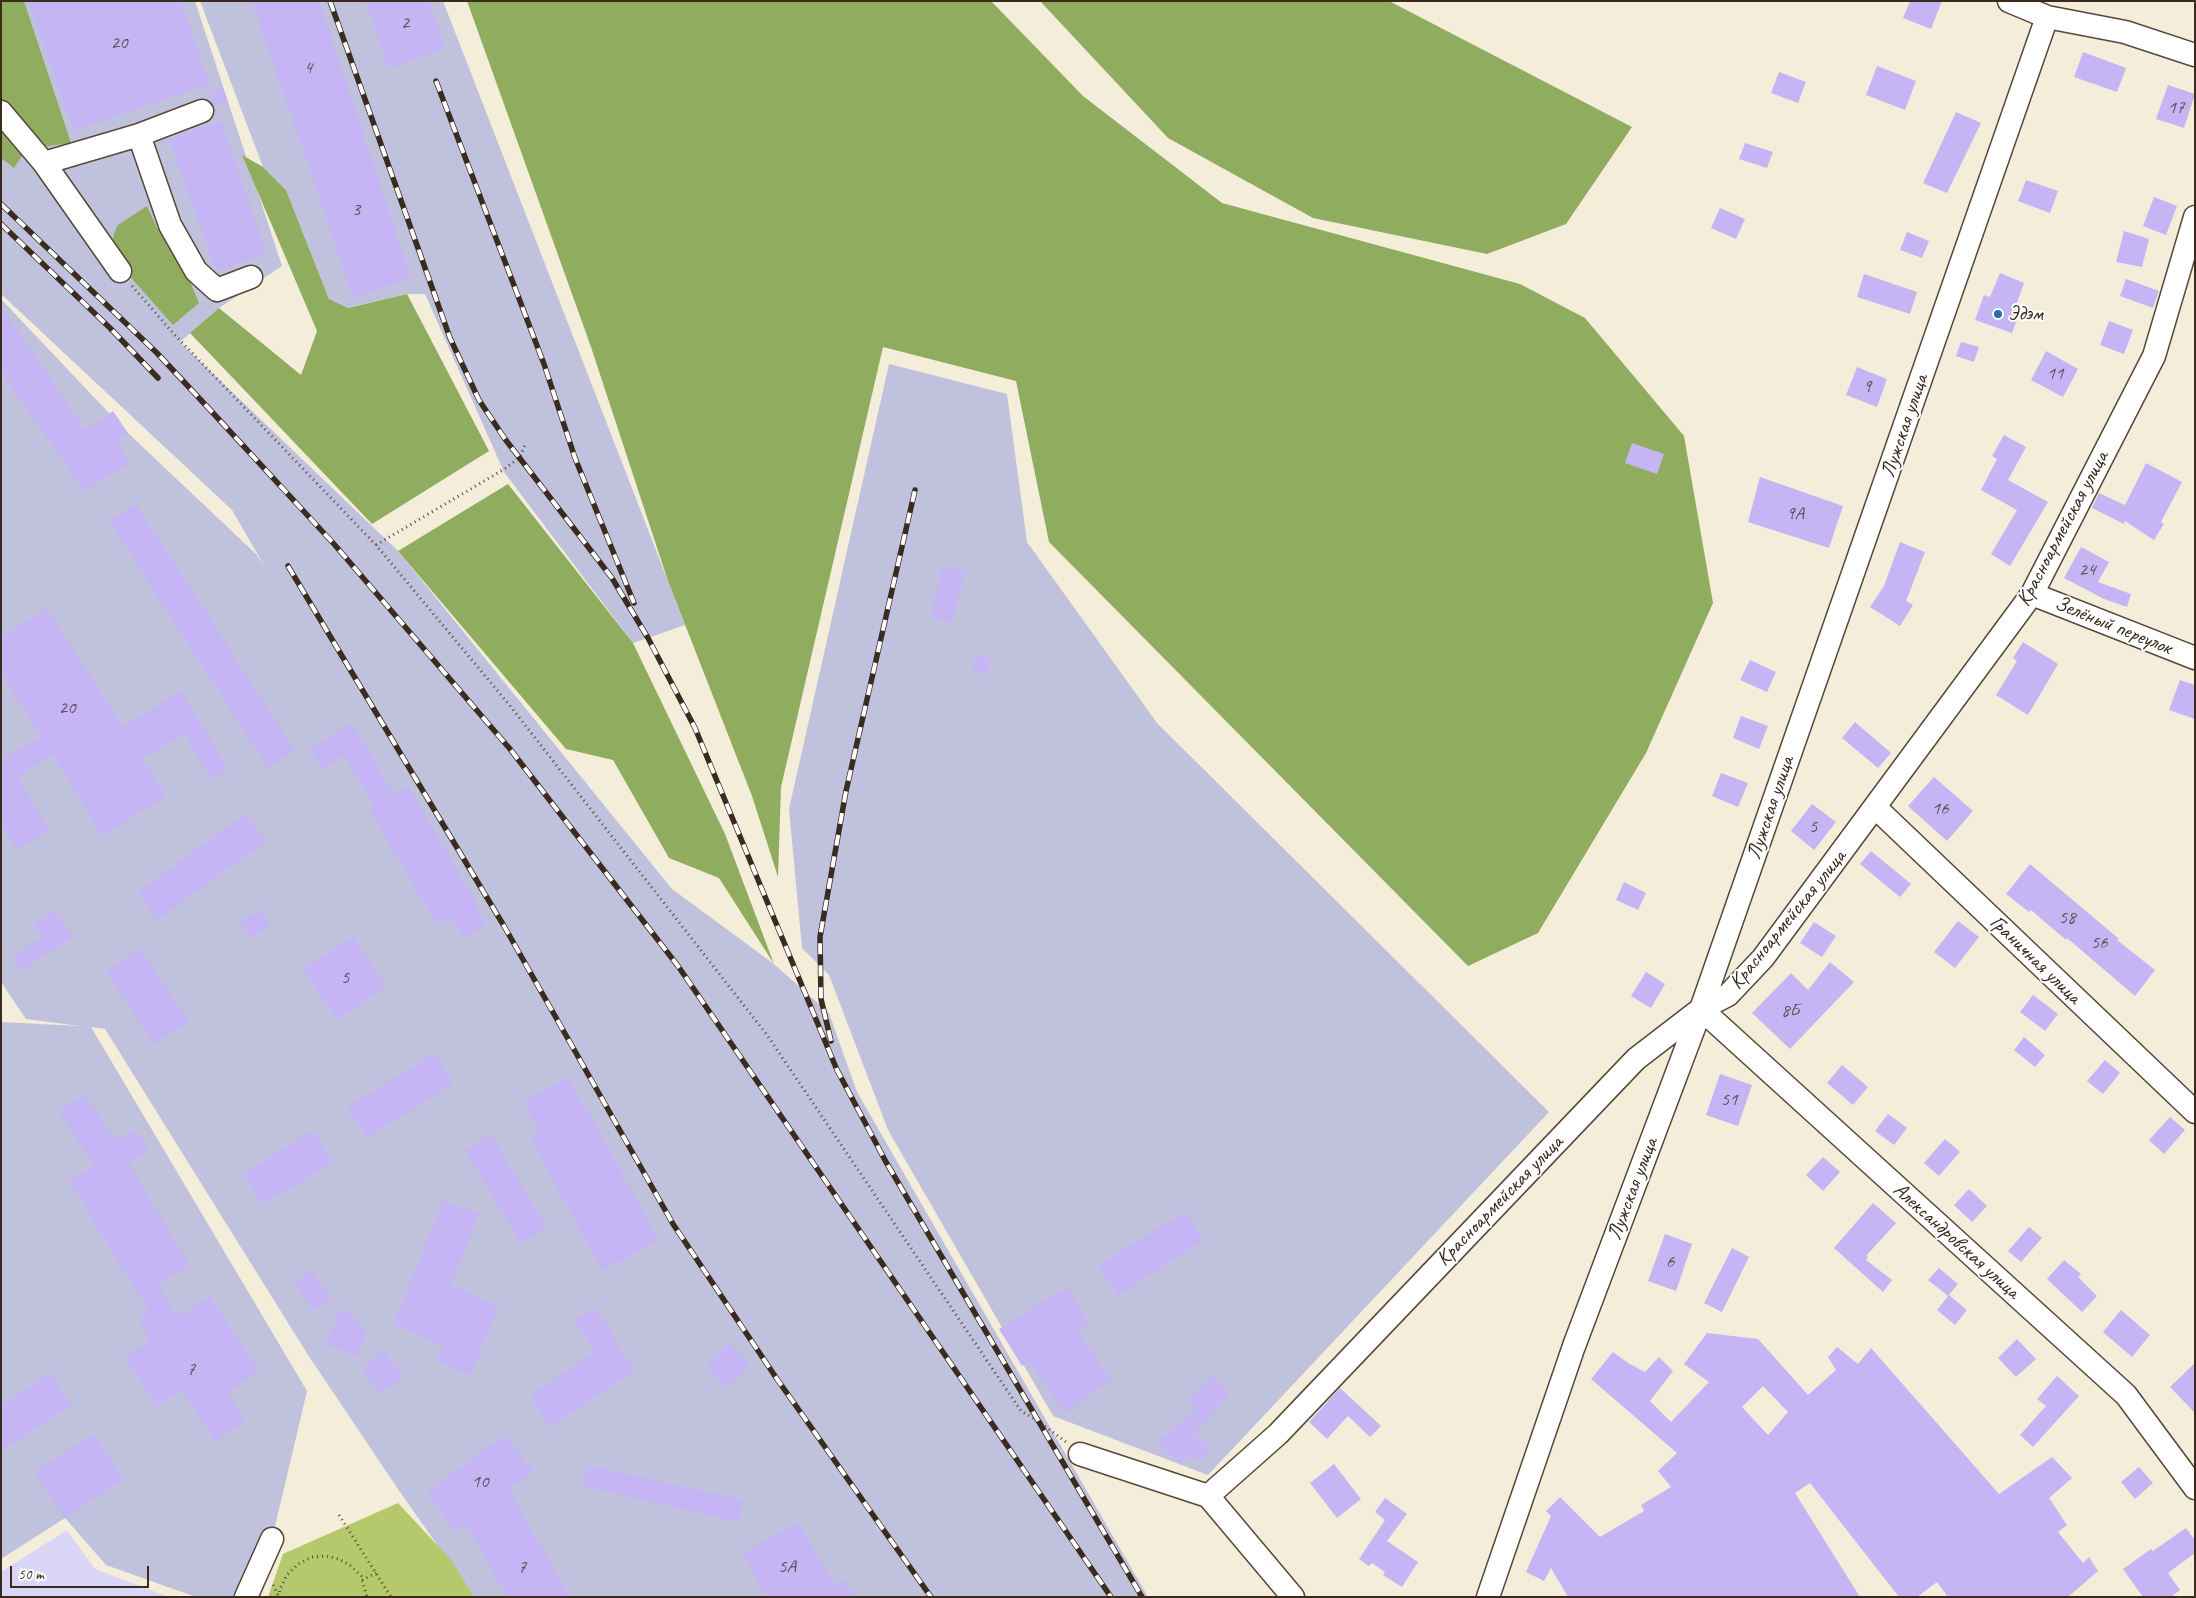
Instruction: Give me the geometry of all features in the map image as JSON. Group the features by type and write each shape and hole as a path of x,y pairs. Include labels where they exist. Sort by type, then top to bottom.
{"street":[{"path":"2009,1 2047,17 2125,32 2195,55"},
{"name":"Лужская улица","path":"1488,1597 1574,1346 1701,1009 2047,17"},
{"path":"1,112 44,163 120,271"},
{"path":"44,163 139,135 202,112"},
{"path":"139,135 170,225 196,271 217,290 251,277"},
{"name":"Красноармейская улица","path":"1208,1496 1278,1434 1636,1058 1701,1009 1728,995 1763,958 1876,808 2032,594 2154,356 2195,217"},
{"name":"Зелёный переулок","path":"2032,594 2195,658"},
{"name":"Граничная улица","path":"1876,808 2195,1112"},
{"name":"Александровская улица","path":"1701,1009 2126,1395 2195,1488"},
{"path":"1080,1454 1208,1496 1293,1597"},
{"path":"246,1597 272,1539"}],"path":[{"path":"120,271 173,333 376,545 511,707 767,1035 1021,1411 1038,1421 1080,1454"},
{"path":"376,545 506,468 520,457 526,442"},
{"path":"338,1515 391,1597"},
{"path":"279,1597 280,1589 287,1575 298,1564 312,1557 326,1556 339,1559 351,1566 362,1580 367,1597"},
{"path":"362,1580 376,1574"}],"shaded area":[{"path":"1,1 195,1 282,266 219,308 180,342 398,551 672,889 774,964 829,1013 857,1092 1148,1597 474,1597 400,1492 308,1355 105,1029 91,1027 307,1391 272,1539 246,1597 196,1597 106,1565 65,1518 1,1559 1,1022 80,1026 26,1019 1,982 1,299 128,433 257,555 265,567 232,510 1,294"},
{"path":"200,1 443,1 685,625 633,643 504,472 425,294 407,294 347,308 329,299 286,190 263,167"},
{"path":"889,364 1007,394 1027,542 1157,723 1549,1112 1208,1475 1053,1416 888,1130 829,975 802,948 789,809"},
{"path":"67,1530 95,1569 169,1597 1,1597 1,1572"}],"green space":[{"path":"1,1 24,1 71,143 41,147 1,102"},
{"path":"467,1 991,1 1083,96 1222,203 1520,284 1585,318 1684,436 1713,603 1646,753 1538,933 1468,966 1049,542 1016,381 883,347 781,787 778,877 752,796 668,581 591,347"},
{"path":"1040,1 1389,1 1632,127 1566,224 1487,254 1313,218 1168,138"},
{"path":"1,122 24,153 14,168 1,158"},
{"path":"242,155 263,167 286,190 329,299 348,308 407,294 489,451 372,524 190,333 219,308 301,375 317,331"},
{"path":"147,206 157,228 174,243 199,303 173,325 111,255 114,233 118,225"},
{"path":"508,484 633,643 725,834 774,964 719,878 669,858 613,760 566,749 398,551"},
{"path":"398,1503 452,1561 474,1597 268,1597 283,1554"}],"building":[{"path":"28,1 181,1 210,84 74,131"},
{"path":"252,1 319,1 411,278 353,298"},
{"path":"365,1 429,1 446,49 388,69"},
{"path":"1910,1 1942,1 1931,29 1903,18"},
{"path":"2083,52 2126,68 2117,92 2074,77"},
{"path":"1877,66 1916,81 1905,110 1866,95"},
{"path":"1779,72 1806,82 1798,103 1771,93"},
{"path":"2168,85 2195,94 2184,128 2156,119"},
{"path":"223,87 228,102 215,108 209,92"},
{"path":"1956,112 1981,123 1947,193 1923,183"},
{"path":"222,121 267,254 216,271 169,139"},
{"path":"1745,143 1773,152 1767,168 1739,159"},
{"path":"2026,180 2058,191 2050,213 2018,201"},
{"path":"2154,197 2177,206 2166,235 2143,226"},
{"path":"1720,208 1745,219 1736,239 1711,228"},
{"path":"2124,231 2149,239 2142,267 2116,262"},
{"path":"1907,232 1929,241 1922,258 1900,250"},
{"name":"Эдэм","path":"2000,273 2024,283 2016,306 2021,308 2012,333 1975,320 1984,295 1990,297"},
{"path":"1864,274 1917,292 1910,314 1857,297"},
{"path":"2126,279 2159,291 2153,308 2120,296"},
{"path":"1,306 85,430 113,411 128,433 117,441 129,464 84,492 1,371"},
{"path":"2109,321 2133,330 2124,354 2100,345"},
{"path":"1961,342 1979,347 1974,362 1956,356"},
{"path":"2046,351 2078,369 2063,397 2031,380"},
{"path":"1857,367 1887,379 1877,407 1846,395"},
{"path":"2004,435 2026,447 2008,480 2048,502 2010,566 1991,554 2017,510 1981,490 1997,459 1992,456"},
{"path":"1632,443 1664,454 1657,474 1625,463"},
{"path":"2146,463 2182,482 2161,522 2164,524 2154,540 2125,521 2124,524 2092,508 2099,493 2125,505"},
{"path":"1760,477 1843,506 1829,548 1748,522"},
{"path":"136,504 295,750 268,768 109,521"},
{"path":"1900,542 1925,552 1906,601 1913,605 1900,626 1870,607 1884,586"},
{"path":"2081,547 2109,562 2098,582 2131,594 2127,607 2104,599 2064,578"},
{"path":"942,566 965,572 952,623 931,617"},
{"path":"47,608 123,727 181,691 229,769 211,779 184,734 143,759 167,796 102,836 53,755 18,776 49,831 16,849 1,824 1,760 41,736 1,672 1,638"},
{"path":"2023,642 2058,664 2028,715 1996,695 2017,661 2013,658"},
{"path":"976,655 991,660 987,675 972,671"},
{"path":"1750,660 1776,672 1767,692 1740,680"},
{"path":"2180,680 2195,685 2195,719 2169,710"},
{"path":"1741,716 1768,726 1759,749 1733,738"},
{"path":"1855,722 1891,753 1878,768 1842,738"},
{"path":"352,723 394,794 408,786 487,924 463,938 451,917 437,925 369,809 375,805 343,755 322,769 310,748"},
{"path":"1721,773 1748,783 1738,807 1712,796"},
{"path":"1934,777 1973,811 1947,841 1908,806"},
{"path":"1812,804 1836,822 1814,850 1791,831"},
{"path":"246,814 266,841 157,920 137,892"},
{"path":"1871,851 1911,884 1900,897 1860,864"},
{"path":"2030,864 2119,939 2117,940 2155,970 2135,996 2067,938 2066,940 2031,910 2029,912 2006,894"},
{"path":"1624,882 1646,893 1638,910 1616,900"},
{"path":"261,909 271,925 250,939 240,922"},
{"path":"54,911 73,937 21,971 12,958 42,936 34,925"},
{"path":"1958,921 1979,937 1955,968 1934,952"},
{"path":"1814,922 1836,936 1822,957 1800,943"},
{"path":"353,936 386,987 337,1020 303,969"},
{"path":"140,948 189,1021 154,1044 106,971"},
{"path":"1830,962 1854,982 1790,1049 1752,1013 1791,973 1808,990"},
{"path":"1646,972 1665,984 1651,1008 1631,996"},
{"path":"2033,995 2058,1014 2045,1031 2020,1012"},
{"path":"2024,1037 2045,1055 2035,1067 2014,1050"},
{"path":"435,1053 454,1084 367,1137 348,1106"},
{"path":"2105,1060 2120,1073 2103,1094 2087,1081"},
{"path":"1842,1065 1868,1087 1853,1105 1827,1083"},
{"path":"1720,1074 1752,1085 1738,1126 1706,1115"},
{"path":"567,1077 584,1108 586,1107 659,1241 602,1271 530,1137 539,1132 523,1101"},
{"path":"84,1095 116,1140 135,1129 149,1151 129,1164 190,1266 158,1285 178,1316 210,1296 259,1372 227,1392 245,1421 215,1441 182,1390 157,1407 125,1357 150,1340 137,1320 149,1312 69,1180 94,1165 59,1112"},
{"path":"1888,1114 1907,1128 1894,1145 1875,1131"},
{"path":"2170,1117 2185,1130 2164,1154 2149,1140"},
{"path":"313,1130 333,1161 263,1205 243,1174"},
{"path":"491,1134 547,1228 521,1244 465,1150"},
{"path":"1945,1139 1960,1152 1939,1176 1924,1163"},
{"path":"1823,1157 1840,1172 1823,1191 1806,1175"},
{"path":"1969,1189 1987,1206 1972,1222 1954,1205"},
{"path":"443,1200 479,1214 451,1286 499,1305 471,1375 436,1361 443,1345 393,1325"},
{"path":"1873,1203 1896,1223 1866,1256 1868,1257 1866,1260 1892,1280 1883,1292 1834,1248"},
{"path":"1185,1211 1204,1240 1119,1296 1099,1266"},
{"path":"2029,1227 2042,1238 2021,1262 2008,1251"},
{"path":"1665,1234 1692,1244 1676,1291 1648,1281"},
{"path":"1732,1248 1749,1257 1722,1312 1704,1303"},
{"path":"2064,1260 2081,1274 2078,1277 2097,1296 2082,1312 2047,1279"},
{"path":"1939,1268 1958,1284 1948,1296 1928,1280"},
{"path":"312,1271 331,1299 314,1311 294,1282"},
{"path":"1067,1287 1090,1324 1078,1331 1112,1380 1065,1413 1029,1362 1022,1366 999,1329"},
{"path":"1949,1295 1967,1310 1955,1325 1937,1310"},
{"path":"594,1307 612,1331 609,1332 635,1371 549,1427 529,1396 596,1352 574,1320"},
{"path":"340,1309 350,1313 367,1333 358,1356 326,1344"},
{"path":"2121,1310 2150,1335 2132,1357 2103,1332"},
{"path":"1707,1333 1758,1339 1808,1395 1836,1370 1828,1357 1837,1347 1858,1364 1871,1348 1999,1494 2052,1457 2072,1478 2049,1498 2067,1525 2058,1532 2083,1563 2089,1557 2098,1571 2068,1597 1948,1597 1937,1582 1917,1597 1899,1597 1810,1483 1795,1493 1860,1597 1568,1597 1551,1568 1544,1581 1526,1572 1551,1516 1546,1511 1560,1497 1600,1537 1644,1511 1641,1505 1671,1487 1658,1471 1677,1453 1591,1379 1613,1352 1645,1372 1659,1357 1673,1371 1650,1401 1671,1422 1709,1382 1684,1364","holes":["1763,1386 1788,1412 1768,1435 1742,1407"]},
{"path":"2017,1339 2036,1359 2016,1377 1998,1358"},
{"path":"729,1343 750,1365 725,1388 705,1366"},
{"path":"383,1351 404,1375 381,1394 361,1370"},
{"path":"2195,1363 2195,1413 2170,1387"},
{"path":"50,1373 72,1405 1,1452 1,1406"},
{"path":"1212,1376 1231,1393 1194,1433 1210,1449 1200,1462 1191,1455 1181,1465 1158,1442 1196,1409 1188,1401"},
{"path":"2057,1376 2079,1396 2033,1447 2020,1435 2046,1406 2037,1399"},
{"path":"1340,1388 1381,1426 1370,1437 1348,1416 1327,1439 1309,1422"},
{"path":"93,1434 123,1480 65,1518 34,1472"},
{"path":"505,1434 533,1471 509,1490 570,1597 508,1597 465,1523 455,1530 427,1493"},
{"path":"1334,1464 1361,1499 1337,1518 1310,1483"},
{"path":"587,1465 743,1500 738,1522 582,1486"},
{"path":"2139,1467 2153,1483 2135,1499 2121,1482"},
{"path":"1385,1498 1407,1514 1387,1541 1418,1562 1402,1587 1383,1575 1385,1572 1372,1563 1369,1566 1359,1559 1385,1520 1375,1512"},
{"path":"799,1522 834,1585 844,1579 855,1597 767,1597 743,1553"},
{"path":"2186,1528 2195,1540 2195,1553 2168,1573 2180,1590 2171,1597 2143,1597 2123,1569"}],"railway":[{"path":"330,1 450,338 479,400 505,439 612,578 648,638 695,728 837,1070 886,1162 1142,1597"},
{"path":"436,81 544,364 575,458 634,603"},
{"path":"1,204 157,353 334,544 510,749 678,966 1111,1597"},
{"path":"1,224 110,328 158,378"},
{"path":"831,1041 821,999 820,937 846,791 915,490"},
{"path":"288,566 504,926 673,1224 777,1379 931,1597"}],"place":[{"name":"Эдэм","path":"1998,314"}]}
